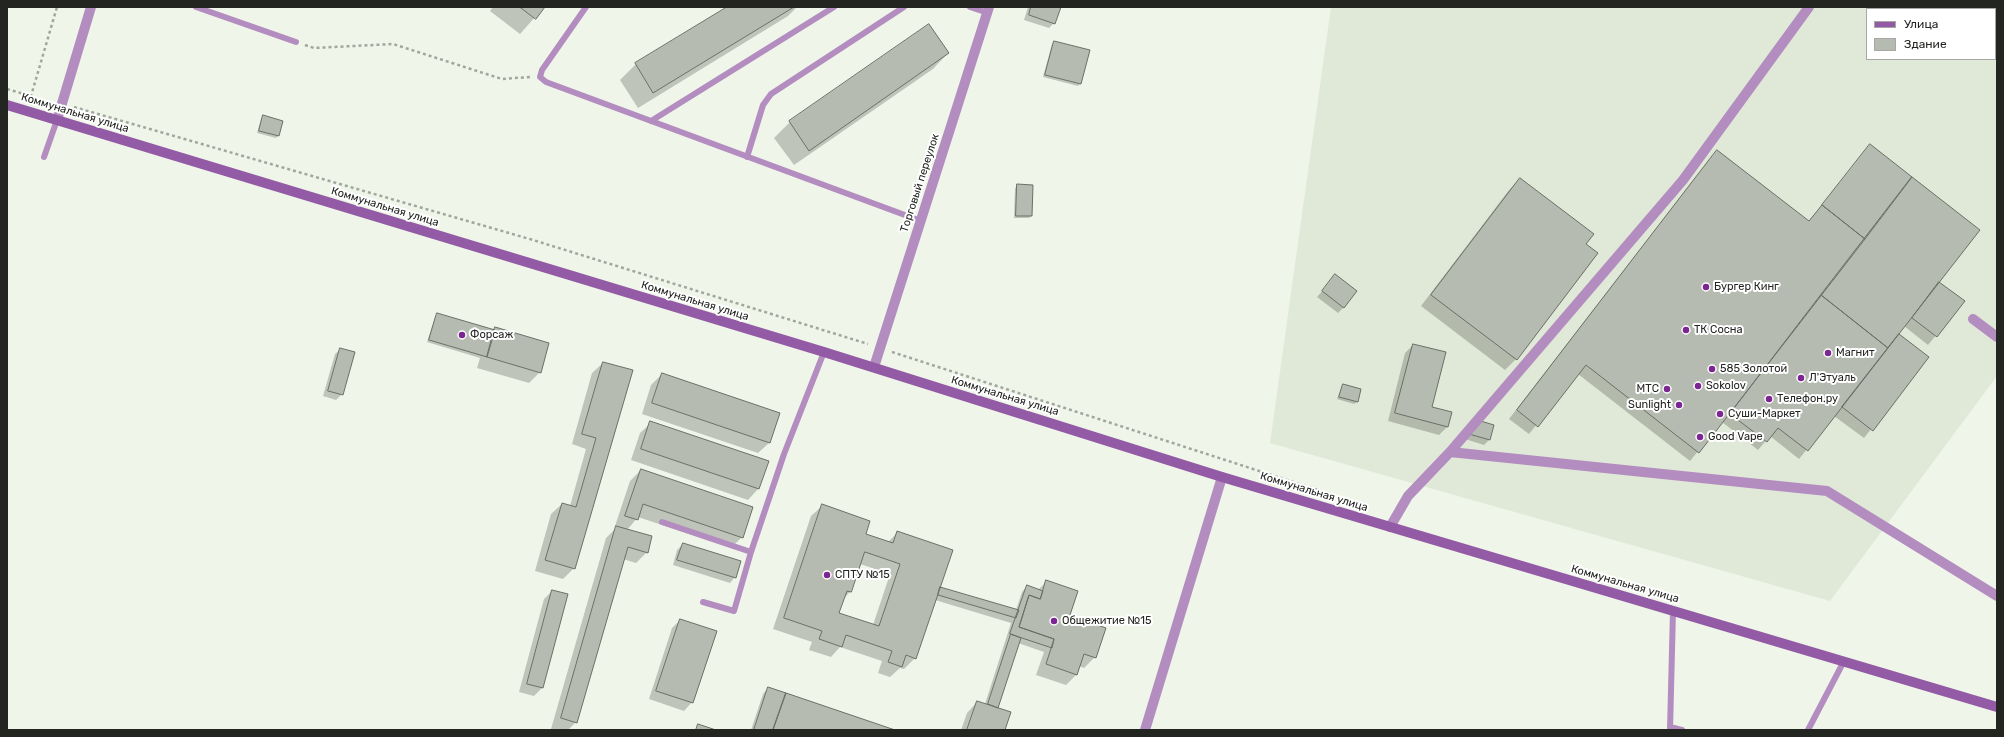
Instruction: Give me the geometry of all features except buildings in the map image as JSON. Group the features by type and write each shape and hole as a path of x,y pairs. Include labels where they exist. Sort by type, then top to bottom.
{"main road":[{"name":"Коммунальная улица","path":"7,105 874,367 1222,477 1997,707"}],"street":[{"path":"56,120 91,7"},
{"path":"1390,527 1408,496 1450,452 1683,180 1809,7"},
{"name":"Торговый переулок","path":"874,367 988,10"},
{"path":"1973,319 1997,337"},
{"path":"1450,452 1827,490 1997,596"},
{"path":"1145,730 1222,477"}],"lane":[{"path":"196,7 296,42"},
{"path":"586,7 542,70 540,77 546,82 921,221"},
{"path":"651,121 834,7"},
{"path":"747,156 763,105 771,94 904,7"},
{"path":"970,7 988,10"},
{"path":"44,157 56,120"},
{"path":"703,602 734,611 751,552 784,454 824,352"},
{"path":"662,522 751,552"},
{"path":"1673,611 1670,728 1682,730"},
{"path":"1808,730 1844,661"}],"path":[{"path":"7,88 31,96 58,7"},
{"path":"296,42 314,48 393,44 502,79 540,77"},
{"path":"70,106 533,240 880,348 1331,494"}],"shaded area":[{"path":"1331,7 1997,7 1997,376 1830,601 1270,443"}],"place":[{"name":"Бургер Кинг","path":"1706,287"},
{"name":"ТК Сосна","path":"1686,330"},
{"name":"Форсаж","path":"462,335"},
{"name":"Магнит","path":"1828,353"},
{"name":"585 Золотой","path":"1712,369"},
{"name":"Л'Этуаль","path":"1801,378"},
{"name":"Sokolov","path":"1698,386"},
{"name":"МТС","path":"1667,389"},
{"name":"Телефон.ру","path":"1769,399"},
{"name":"Sunlight","path":"1679,405"},
{"name":"Суши-Маркет","path":"1720,414"},
{"name":"Good Vape","path":"1700,437"},
{"name":"СПТУ №15","path":"827,575"},
{"name":"Общежитие №15","path":"1054,621"}]}
